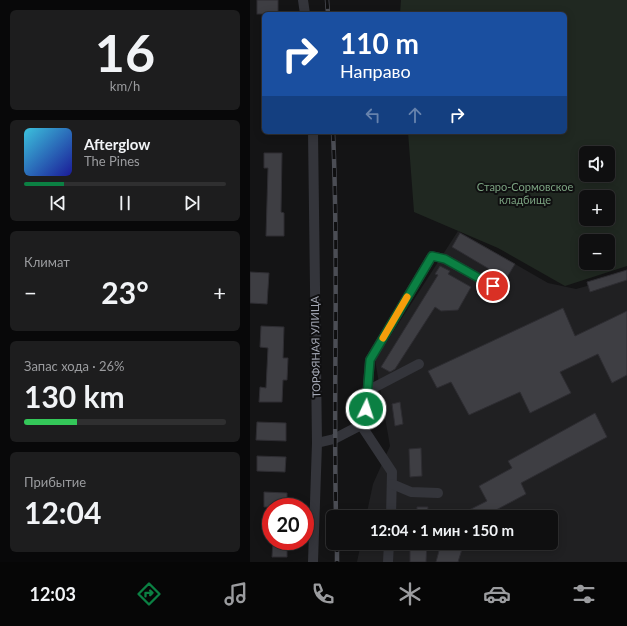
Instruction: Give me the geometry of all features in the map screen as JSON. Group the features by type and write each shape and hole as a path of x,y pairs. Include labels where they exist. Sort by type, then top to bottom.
{"street":[{"path":"303,0 305,12"},
{"name":"ТОРФЯНАЯ УЛИЦА","path":"313,134 317,443 313,562"},
{"path":"366,409 370,360 432,256 445,259 493,286"},
{"path":"317,443 334,439 361,425 373,388 419,364"},
{"path":"361,425 392,472 391,510"},
{"path":"392,484 411,492 438,493"},
{"path":"388,562 389,550"}],"shaded area":[{"path":"458,231 548,283 576,289 627,275 627,562 357,562 360,550 558,550 558,510 367,510 373,484 390,446 375,360"}],"green space":[{"name":"Старо-Сормовское кладбище","path":"401,0 627,0 627,266 615,270 615,234 579,234 579,270 615,270 565,286 498,248 414,212 408,134 567,134 567,12 400,12"}],"building":[{"path":"257,0 278,0 278,12 262,12 262,14 257,14"},
{"path":"264,153 282,153 281,212 284,213 284,236 266,236 268,168 264,168"},
{"path":"460,233 515,264 506,279 452,247"},
{"path":"440,266 450,271 448,274 471,287 458,310 441,311 435,307 395,369 390,372 381,367 438,275 435,274"},
{"path":"627,270 627,280 590,292 587,282"},
{"path":"250,272 269,273 267,304 250,303"},
{"path":"563,308 575,336 627,311 627,375 612,383 598,354 560,372 571,393 530,413 520,392 469,415 451,382 437,388 428,371"},
{"path":"261,326 284,327 283,358 288,358 287,380 283,380 282,402 259,402 260,387 266,388 268,348 260,347"},
{"path":"400,402 403,424 395,426 392,404"},
{"path":"595,413 607,437 521,483 526,494 496,510 469,510 487,501 479,486 512,468 508,461"},
{"path":"257,422 286,423 286,441 256,440"},
{"path":"421,448 422,476 410,477 409,449"},
{"path":"257,456 286,457 285,472 257,471"},
{"path":"264,492 287,493 287,498 264,498"},
{"path":"417,507 428,507 428,510 417,510"},
{"path":"272,550 287,550 287,557 272,557"},
{"path":"410,550 427,550 426,562 410,562"},
{"path":"439,550 462,550 458,562 436,562"}],"railway":[{"path":"327,0 328,12"},
{"path":"333,134 336,228 336,510"},
{"path":"337,550 337,562"}],"slow traffic":[{"path":"383,338 407,297"}],"route":[{"path":"366,409 370,360 432,256 445,259 493,286"}]}
